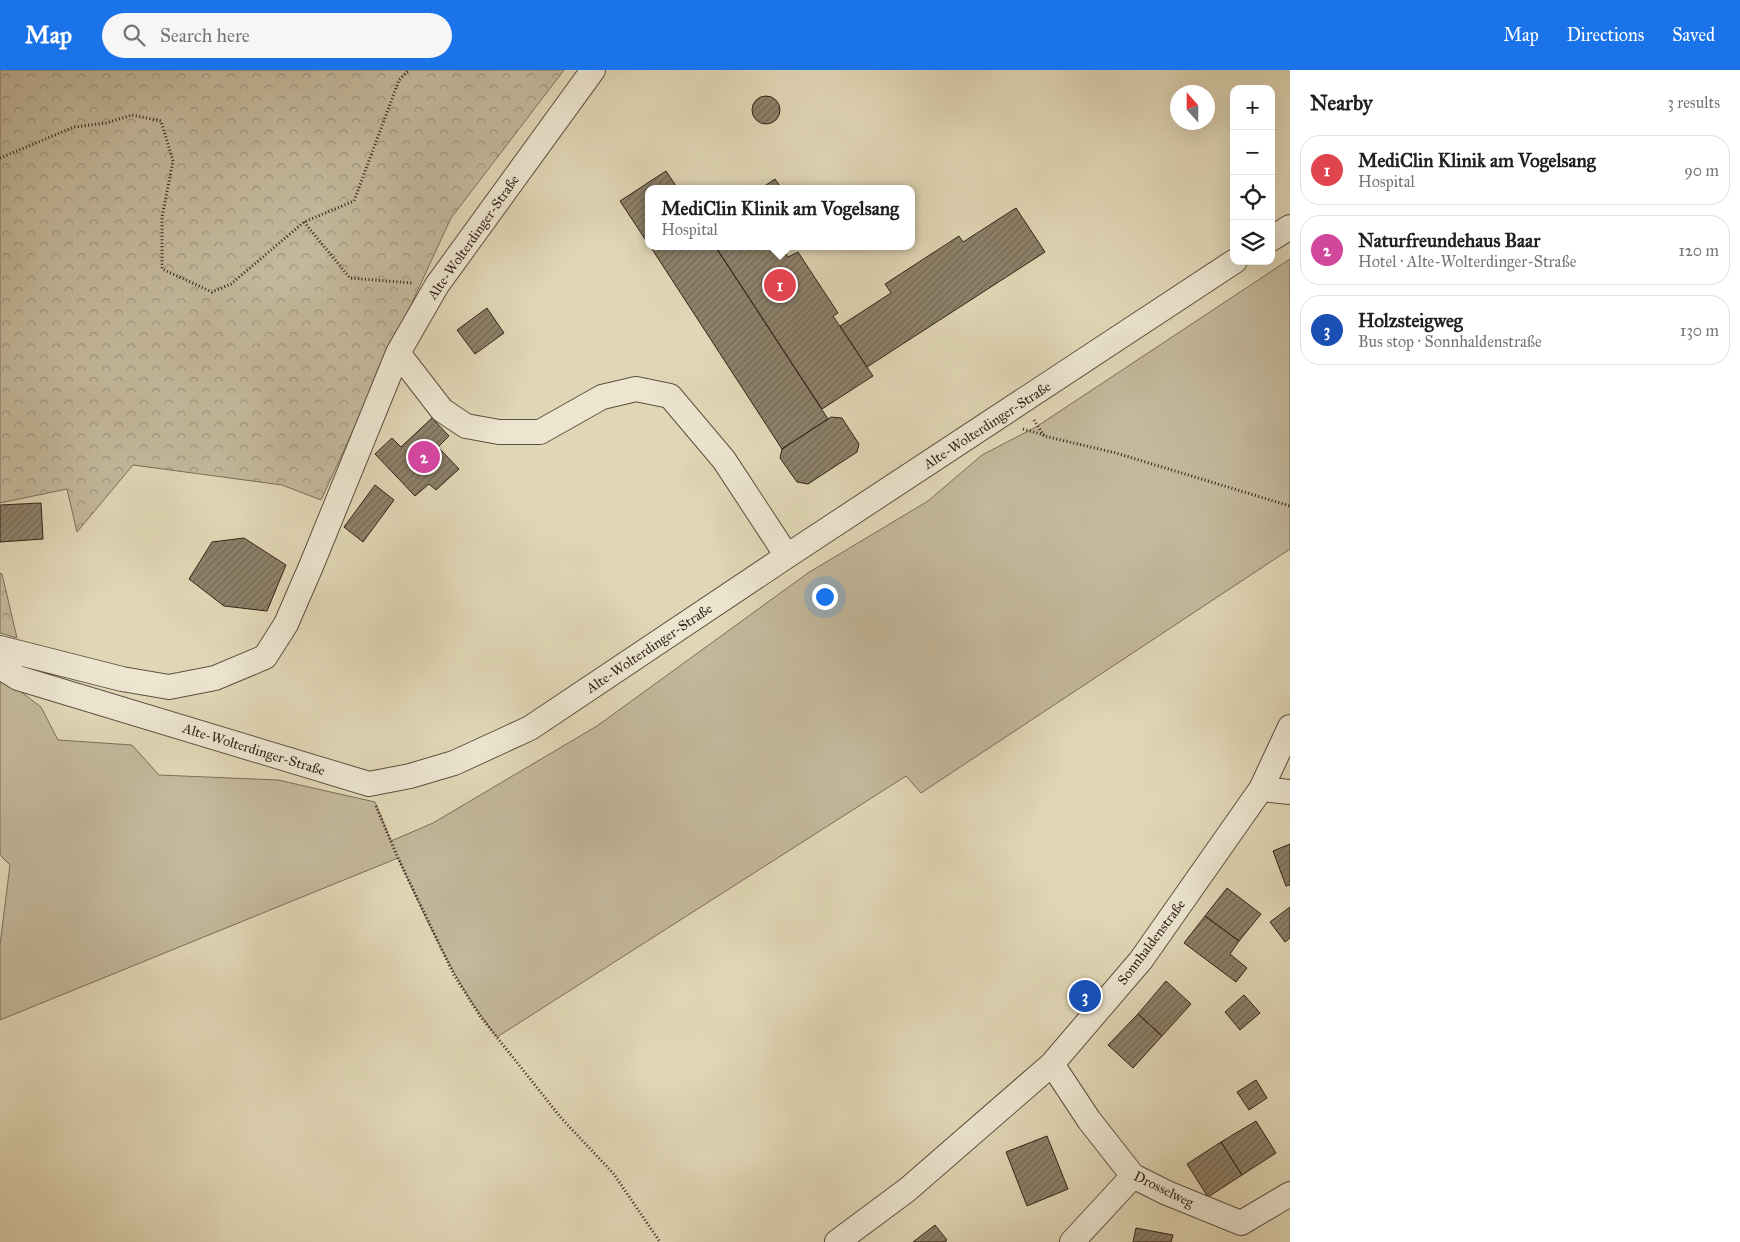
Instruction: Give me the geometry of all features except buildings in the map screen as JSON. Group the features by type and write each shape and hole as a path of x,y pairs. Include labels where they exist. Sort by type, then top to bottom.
{"street":[{"name":"Alte-Wolterdinger-Straße","path":"0,648 122,680 169,687 215,678 265,657 286,624 398,353 437,284 593,70"},
{"path":"1275,236 1290,227"},
{"name":"Alte-Wolterdinger-Straße","path":"0,667 18,678 369,784 410,776 454,762 530,728 1230,264"},
{"path":"398,353 442,410 466,426 499,432 540,432 602,397 636,388 670,396 724,460 787,556"},
{"name":"Sonnhaldenstraße","path":"837,1242 907,1190 1052,1064 1141,960 1260,789 1290,727"},
{"path":"1260,789 1290,792"},
{"name":"Drosselweg","path":"1052,1064 1090,1120 1133,1176 1238,1233 1290,1194"},
{"path":"1072,1242 1133,1176"}],"path":[{"path":"0,158 74,127 106,123 132,115 161,121 173,161 162,217 162,268 212,292 231,284 304,222 354,201 399,80 409,70"},
{"path":"304,222 350,278 437,284"},
{"path":"1021,402 1044,436 1116,453 1290,506"},
{"path":"375,802 398,858 445,957 480,1016 562,1119 613,1174 660,1242"}],"green space":[{"path":"0,70 564,70 451,218 321,500 282,485 133,465 77,532 67,489 0,503"},
{"path":"1290,259 1290,549 921,793 906,776 497,1037 454,973 398,858 0,1020 0,945 10,865 0,855 0,676 41,707 58,740 132,745 159,775 278,780 375,802 391,841 433,823 597,726 808,573 928,501 982,455 1036,427"},
{"path":"0,573 2,574 17,638 0,633"}],"place":[{"name":"MediClin Klinik am Vogelsang","path":"780,285"},
{"name":"Naturfreundehaus Baar","path":"424,457"},
{"name":"Holzsteigweg","path":"1085,996"}]}
